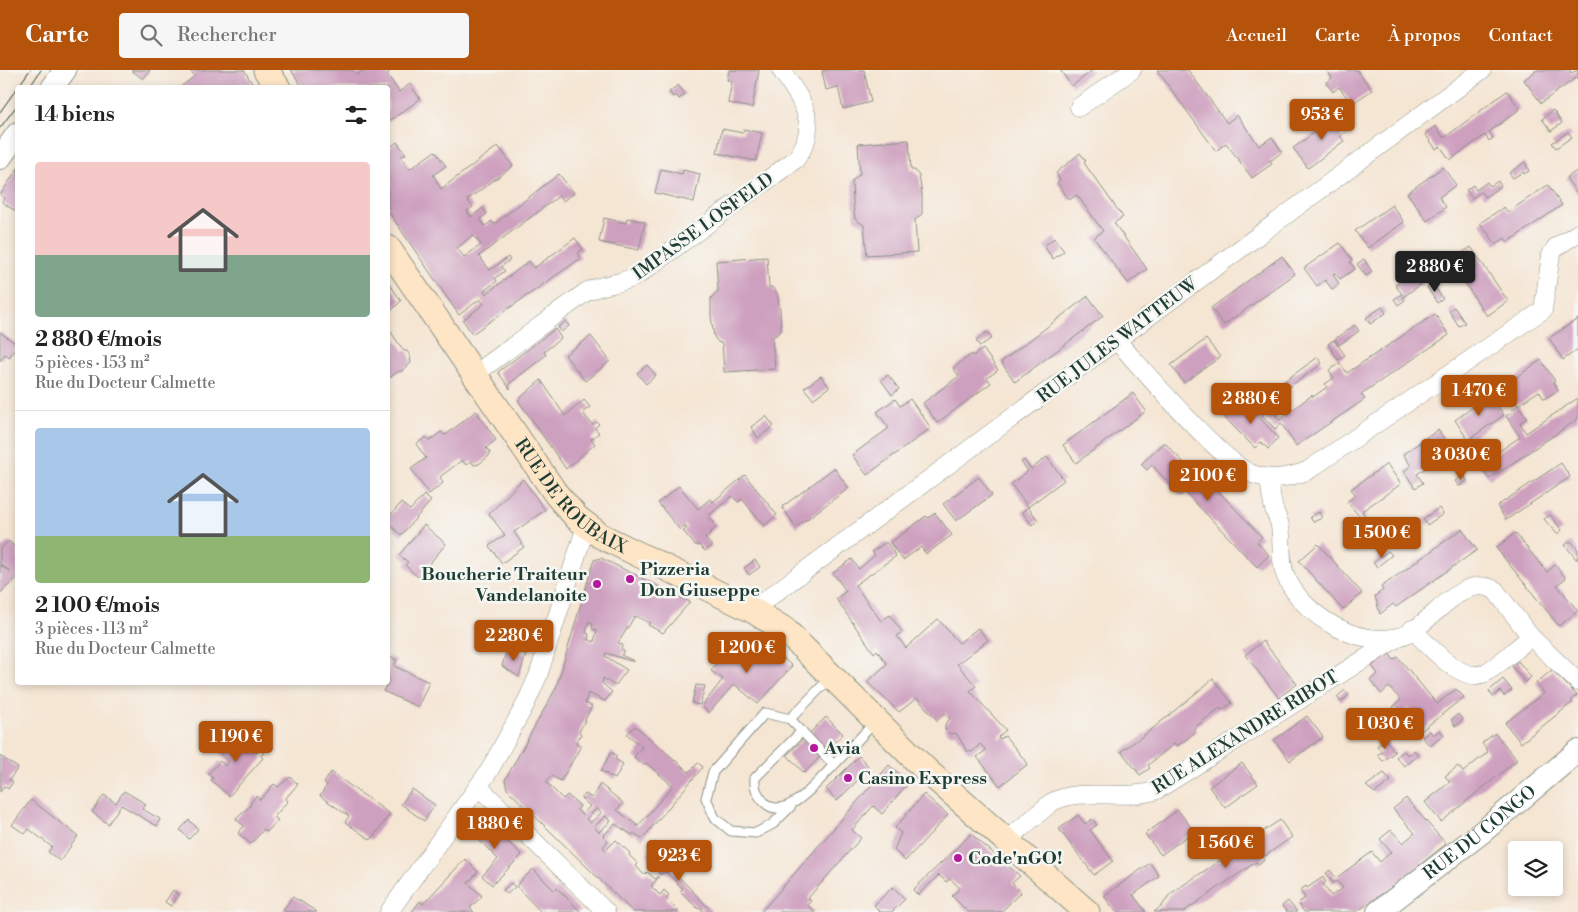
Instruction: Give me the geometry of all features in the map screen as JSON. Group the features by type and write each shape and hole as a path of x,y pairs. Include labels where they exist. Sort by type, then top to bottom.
{"main road":[{"path":"266,70 276,85"},
{"name":"RUE DE ROUBAIX","path":"390,251 559,498 586,526 607,539 752,610 785,630 943,786 1007,840 1087,912"}],"street":[{"path":"54,85 66,70"},
{"name":"IMPASSE LOSFELD","path":"474,374 586,292 600,286 624,282 638,275 796,159 806,141 808,117 803,102 781,70"},
{"name":"RUE JULES WATTEUW","path":"752,610 1482,70"},
{"path":"1079,107 1131,71"},
{"path":"0,158 15,137"},
{"path":"1116,340 1229,460 1253,475 1269,478 1286,478 1307,471 1543,310 1551,255 1556,247 1578,232"},
{"path":"1269,478 1273,506 1280,524 1282,562 1286,577 1294,591 1323,619 1338,628 1369,637 1405,633 1466,675 1484,674 1531,637 1578,682"},
{"path":"389,912 479,787 498,756 535,683 586,526"},
{"name":"RUE ALEXANDRE RIBOT","path":"1007,840 1059,798 1074,795 1134,795 1157,790 1405,633 1468,587 1487,586 1495,590 1531,637"},
{"name":"RUE DU CONGO","path":"1378,912 1481,833 1578,751"},
{"path":"479,787 606,912"}],"lane":[{"path":"790,719 832,676"},
{"path":"834,765 790,719 765,714 713,772 706,798 715,818 731,831 756,833 773,824 834,765 876,721"},
{"path":"791,806 779,809 768,806 757,795 754,785 755,778 802,731"}],"building":[{"path":"131,70 150,70 143,79"},
{"path":"189,70 244,70 253,85 183,85 195,76"},
{"path":"291,70 353,70 357,75 364,70 392,70 387,74 399,92 410,84 420,99 390,121 390,85 301,85"},
{"path":"729,70 759,70 752,108 728,103 732,81 727,80"},
{"path":"864,70 871,102 843,109 838,87 826,90 822,71"},
{"path":"1060,70 1093,70 1072,86"},
{"path":"1157,70 1188,70 1227,123 1237,115 1259,146 1272,137 1282,152 1270,161 1272,164 1252,178 1226,143 1216,151"},
{"path":"1327,70 1357,70 1372,90 1352,104 1339,87 1333,92 1326,83 1332,78"},
{"path":"1537,70 1570,70 1571,73 1578,70 1578,79 1577,77 1541,103 1524,80"},
{"path":"678,85 685,94 679,99 676,95 673,97 669,92"},
{"path":"1507,91 1520,109 1489,132 1493,138 1489,141 1485,135 1450,160 1440,146 1436,149 1425,134 1435,126 1444,138"},
{"path":"1553,110 1562,123 1551,131 1542,119"},
{"path":"1341,114 1351,128 1340,136 1344,141 1308,168 1293,148"},
{"path":"722,129 743,133 744,129 762,133 756,161 717,153"},
{"path":"1568,132 1572,137 1556,148 1552,143"},
{"path":"909,140 911,170 915,170 919,176 922,194 922,214 915,220 917,252 867,255 864,225 855,219 853,202 852,181 860,174 858,144"},
{"path":"397,142 406,154 401,157 410,169 435,151 446,166 433,175 441,189 498,146 513,166 467,200 473,207 467,211 471,217 483,208 487,214 480,219 485,226 492,221 494,224 559,174 574,193 563,201 559,196 479,256 490,270 508,257 510,260 501,267 505,271 495,278 497,281 484,291 486,294 529,261 534,268 575,238 583,249 578,253 581,258 472,334 463,320 484,304 480,299 459,315 390,214 390,147","holes":["473,235 481,245 464,257 457,248"]},
{"path":"1080,153 1086,161 1084,163 1123,217 1114,223 1147,269 1128,283 1094,238 1103,231 1077,195 1069,200 1057,182 1060,180 1056,173"},
{"path":"1525,162 1529,171 1513,178 1509,173"},
{"path":"1443,167 1456,185 1439,197 1446,207 1427,221 1407,193"},
{"path":"661,169 682,174 683,170 700,174 694,202 655,193"},
{"path":"1578,170 1578,195 1566,178"},
{"path":"15,172 15,211 2,202 5,198 0,195"},
{"path":"1498,181 1501,186 1485,197 1481,192 1472,198 1466,190 1473,185 1476,190 1487,182 1490,186"},
{"path":"1548,185 1562,205 1508,242 1505,238 1496,244 1480,223 1504,207 1508,212"},
{"path":"1392,205 1404,222 1368,248 1355,231"},
{"path":"604,218 626,223 627,218 645,222 639,250 599,242"},
{"path":"1054,238 1064,251 1053,259 1044,246"},
{"path":"1340,243 1352,260 1350,262 1355,269 1340,279 1335,273 1333,274 1339,284 1332,289 1325,280 1317,286 1304,268"},
{"path":"1471,247 1508,301 1487,316 1450,261"},
{"path":"1282,256 1295,274 1224,325 1211,308"},
{"path":"767,257 769,287 772,287 777,293 780,309 781,331 772,338 775,369 724,372 722,343 719,343 714,337 711,316 711,298 718,291 716,261"},
{"path":"1364,259 1372,272 1366,276 1357,264"},
{"path":"1414,271 1423,283 1403,297 1405,300 1398,305 1394,299 1402,294 1395,285"},
{"path":"1432,283 1443,299 1437,303 1427,287"},
{"path":"390,285 401,301 390,312"},
{"path":"1088,296 1103,316 1015,382 1001,362"},
{"path":"1382,307 1386,313 1370,324 1366,318"},
{"path":"1454,307 1465,323 1459,326 1449,311"},
{"path":"1435,314 1449,335 1361,394 1365,399 1296,446 1281,423 1275,429 1262,415 1270,407 1279,420 1312,395 1313,397 1327,387 1325,384 1334,378 1329,370 1340,363 1347,373"},
{"path":"1578,319 1578,349 1563,360 1549,338"},
{"path":"566,321 569,326 561,332 558,327"},
{"path":"1355,325 1359,331 1339,345 1335,339"},
{"path":"555,329 561,338 544,352 546,355 509,384 510,389 498,372"},
{"path":"390,331 404,351 407,351 410,356 411,363 402,371 390,378"},
{"path":"0,332 15,343 15,349 9,357 5,354 0,361"},
{"path":"987,332 992,338 980,346 976,341"},
{"path":"591,336 610,361 585,381 565,355"},
{"path":"1206,339 1220,357 1184,383 1171,365"},
{"path":"1334,340 1345,355 1338,360 1328,344"},
{"path":"983,349 998,370 987,378 991,383 937,423 923,403 959,376 953,368 972,354 973,356"},
{"path":"1318,357 1322,364 1279,394 1275,388"},
{"path":"1541,360 1555,381 1553,382 1558,390 1544,399 1539,391 1518,405 1505,385"},
{"path":"647,365 656,375 646,384 637,373"},
{"path":"888,375 899,389 892,395 881,380"},
{"path":"821,376 829,387 813,399 804,388"},
{"path":"541,380 565,416 584,400 590,407 583,412 586,417 593,425 597,422 599,424 595,428 599,433 591,439 595,444 566,469 518,400"},
{"path":"1133,393 1146,411 1076,463 1063,445"},
{"path":"1490,395 1504,415 1468,440 1455,420"},
{"path":"1578,398 1578,419 1489,479 1479,465 1520,437 1506,416 1511,411 1518,405 1527,418 1520,423 1526,433"},
{"path":"895,399 900,406 910,399 931,428 867,475 852,455 889,428 877,412"},
{"path":"1243,399 1278,438 1268,449 1261,442 1255,448 1224,417"},
{"path":"476,411 496,440 486,448 490,452 489,456 479,464 474,465 471,461 466,465 462,460 440,477 443,483 429,494 411,469 426,458 416,444 426,437 429,441 441,432 444,435 447,434"},
{"path":"766,416 774,426 758,438 751,427"},
{"path":"1438,430 1452,450 1437,460 1441,466 1438,468 1435,462 1417,474 1423,483 1415,488 1404,471 1411,466 1403,454"},
{"path":"1164,442 1199,479 1203,475 1262,537 1257,542 1269,555 1257,567 1185,492 1181,496 1152,465 1147,470 1141,464"},
{"path":"1047,457 1064,480 1028,507 1011,484 1028,471 1021,462 1024,460 1031,469"},
{"path":"1561,463 1570,477 1506,520 1497,506"},
{"path":"1387,464 1401,484 1362,511 1366,517 1362,519 1347,502 1356,495 1351,489"},
{"path":"834,468 849,488 796,527 782,507"},
{"path":"745,475 777,515 764,526 742,499 738,502 732,496 708,516 717,526 705,538 712,546 705,551 699,545 695,545 683,531 687,528 685,525 680,530 658,503 679,486 698,509 710,499 713,502"},
{"path":"1464,475 1467,481 1459,486 1455,481"},
{"path":"979,477 992,495 956,521 943,504"},
{"path":"523,479 545,510 514,532 524,547 502,563 489,546 505,535 489,514"},
{"path":"424,495 431,501 401,535 390,525 390,516 401,503 410,510"},
{"path":"1028,507 1038,520 1032,525 1022,512"},
{"path":"1439,508 1443,514 1427,525 1423,519"},
{"path":"1319,512 1322,518 1313,522 1310,517"},
{"path":"935,513 952,535 926,554 921,547 903,560 890,543 926,516 928,518"},
{"path":"1550,515 1562,530 1557,534 1544,519"},
{"path":"424,525 446,544 418,577 405,565 408,562 399,555"},
{"path":"1411,527 1415,532 1400,544 1396,538"},
{"path":"1367,528 1378,543 1373,547 1362,531"},
{"path":"1462,529 1477,550 1396,607 1393,604 1380,614 1375,596 1383,590 1381,587"},
{"path":"1515,533 1547,572 1555,565 1566,578 1557,585 1578,611 1559,626 1496,548"},
{"path":"9,541 15,547 15,580 0,593 0,565 11,572 0,564 0,549"},
{"path":"1571,541 1578,550 1577,560 1565,545"},
{"path":"886,542 896,556 855,585 881,621 890,615 902,632 897,636 906,648 938,619 959,643 978,628 988,640 957,664 976,686 970,691 1006,730 998,737 1000,739 1005,736 1028,764 1000,786 977,757 986,750 980,744 972,752 967,751 956,733 950,734 945,729 945,724 950,719 945,713 937,720 917,698 899,712 867,682 887,664 877,650 874,653 836,599 846,591 833,573 852,559 859,569 875,555 872,552"},
{"path":"1318,544 1362,593 1343,610 1299,561"},
{"path":"1388,551 1392,555 1377,567 1373,563"},
{"path":"601,558 690,602 663,633 648,625 650,623 635,616 618,643 623,645 621,649 625,651 621,655 634,662 606,653 605,656 627,670 615,686 603,678 602,683 612,692 605,701 588,693 585,703 592,706 579,732 581,734 576,743 581,746 561,781 551,776 546,782 563,799 567,795 577,803 580,806 577,810 582,815 590,806 581,798 585,794 592,798 600,784 623,803 617,810 638,826 673,786 646,763 644,765 634,757 642,747 627,734 635,726 689,772 698,763 703,767 642,839 615,824 603,836 608,841 603,847 606,850 616,840 630,853 629,855 638,864 636,866 644,875 647,872 655,879 659,877 651,886 660,895 664,890 669,895 666,898 678,912 633,912 507,789 505,780 556,688 594,560","holes":["589,621 593,623 592,629 597,630 594,642 588,639 589,634 586,633","597,808 601,813 590,823 586,819","605,816 611,821 599,832 594,827"]},
{"path":"755,560 760,567 749,575 744,568"},
{"path":"1263,641 1297,684 1279,698 1245,655"},
{"path":"734,643 757,658 768,645 792,666 758,704 734,684 709,713 702,706 723,679 711,671 724,651 728,654"},
{"path":"507,649 526,654 519,677 502,666"},
{"path":"1388,652 1394,660 1398,657 1437,704 1456,689 1464,697 1421,731 1416,724 1407,731 1398,720 1410,710 1408,708 1400,715 1393,707 1401,700 1389,687 1381,694 1370,680 1378,674 1372,666"},
{"path":"390,657 397,660 394,666 429,682 418,707 383,691 386,685 390,685"},
{"path":"1518,661 1531,677 1525,683 1512,666"},
{"path":"1552,670 1577,695 1571,700 1573,702 1521,743 1505,723 1544,693 1536,683"},
{"path":"1213,679 1232,703 1222,710 1220,708 1194,728 1196,731 1187,739 1177,746 1174,744 1148,765 1150,768 1140,775 1121,751 1146,734"},
{"path":"1503,679 1512,690 1504,696 1500,691 1493,697 1489,691"},
{"path":"696,685 705,686 700,705 692,703"},
{"path":"1345,690 1349,695 1341,702 1337,697"},
{"path":"1458,714 1463,720 1455,726 1451,720"},
{"path":"1307,716 1323,737 1290,761 1274,740"},
{"path":"826,717 843,734 804,773 787,755"},
{"path":"1440,730 1444,735 1430,746 1422,737 1430,731 1433,735"},
{"path":"235,731 257,752 266,742 269,745 261,756 263,758 229,796 211,780 213,778 208,774 220,761 225,766 229,761 217,750"},
{"path":"1495,733 1517,760 1441,822 1425,802 1450,782 1445,776 1458,766 1463,772 1488,752 1482,743"},
{"path":"1385,739 1395,752 1383,761 1377,755 1382,752 1377,746"},
{"path":"1414,750 1418,755 1404,766 1396,757 1404,751 1407,755"},
{"path":"611,752 617,756 615,759 623,764 615,779 601,771"},
{"path":"0,756 18,768 9,780 13,782 8,789 4,786 0,792"},
{"path":"859,756 870,768 837,801 826,789"},
{"path":"1242,763 1258,784 1225,808 1209,787"},
{"path":"889,765 909,782 882,814 873,806 852,830 861,838 808,898 811,901 807,905 815,912 761,912"},
{"path":"331,772 390,814 371,840 345,822 349,816 320,796 327,785 324,783"},
{"path":"1384,773 1391,781 1375,793 1366,786"},
{"path":"290,777 298,784 285,799 288,801 274,817 278,820 267,832 264,829 251,844 238,833 244,826 236,819 251,805 256,796 260,800 274,784 278,787"},
{"path":"412,789 435,805 424,821 401,804"},
{"path":"124,791 146,804 142,809 160,819 157,826 121,805 108,824 92,812 104,795 116,803"},
{"path":"924,794 948,815 905,861 894,850 901,833 895,828"},
{"path":"1406,798 1446,844 1396,884 1356,912 1304,912 1298,903 1305,898 1300,890 1306,886 1307,888 1323,877 1326,882 1323,884 1331,896 1343,888 1337,881 1333,883 1326,873 1330,870 1336,878 1372,852 1380,862 1391,852 1380,839 1391,830 1403,843 1415,833 1393,809"},
{"path":"31,800 78,836 60,861 48,852 52,847 29,829 25,834 12,825"},
{"path":"1178,810 1194,831 1161,855 1145,834"},
{"path":"1078,815 1085,824 1092,819 1097,825 1090,830 1113,861 1094,875 1059,829"},
{"path":"481,816 522,855 492,885 482,876 498,859 470,831"},
{"path":"189,820 198,829 189,839 180,830"},
{"path":"1280,820 1292,837 1262,858 1264,860 1259,865 1256,862 1183,912 1154,912 1162,906 1170,894"},
{"path":"971,834 1020,876 1012,883 1021,892 1001,912 968,912 952,896 960,888 950,879 946,882 939,875 918,895 913,890"},
{"path":"652,849 712,912 702,912 700,907 698,909 680,891 683,889 665,871 661,875 658,872 662,869 647,854"},
{"path":"465,859 478,872 468,883 482,896 470,908 474,912 412,912 420,901 423,904"},
{"path":"1150,863 1159,876 1133,895 1146,912 1116,912 1104,896"},
{"path":"533,869 555,891 557,888 581,912 541,912 516,886"},
{"path":"511,883 515,887 507,894 503,890"},
{"path":"893,887 905,899 892,912 880,912 874,905"},
{"path":"173,890 179,895 171,906 165,902"},
{"path":"292,897 317,912 286,912 283,910"},
{"path":"1288,901 1297,912 1287,912 1282,906"}],"tram line":[{"path":"19,85 30,70"},
{"path":"31,85 41,70"},
{"path":"0,112 15,91"},
{"path":"0,128 15,108"}],"place":[{"name":"Pizzeria Don Giuseppe","path":"630,579"},
{"name":"Boucherie Traiteur Vandelanoite","path":"597,584"},
{"name":"Avia","path":"814,748"},
{"name":"Casino Express","path":"848,778"},
{"name":"Code'nGO!","path":"958,858"}]}
